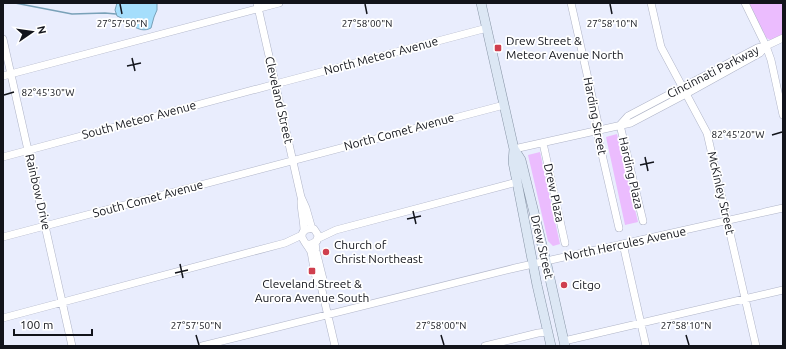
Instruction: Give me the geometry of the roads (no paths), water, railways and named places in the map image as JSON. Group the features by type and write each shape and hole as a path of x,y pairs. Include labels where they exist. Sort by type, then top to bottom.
{"main road":[{"name":"Drew Street","path":"481,3 514,149 513,162 537,285 550,333 551,346"},
{"name":"Drew Street","path":"514,149 521,160 546,261 562,345"},
{"path":"550,333 558,338 562,345"}],"street":[{"path":"3,76 257,6 279,3"},
{"name":"Harding Street","path":"571,3 598,123 598,137 619,228"},
{"name":"McKinley Street","path":"651,3 661,47 707,133 756,346"},
{"path":"745,3 766,46 783,115"},
{"name":"Cleveland Street","path":"257,6 301,197 306,208 308,231"},
{"name":"North Meteor Avenue","path":"276,84 487,28"},
{"name":"Cincinnati Parkway","path":"514,149 631,123 684,91 760,53 766,46 783,38"},
{"name":"Rainbow Drive","path":"3,39 72,346"},
{"name":"South Meteor Avenue","path":"3,156 276,84"},
{"name":"North Comet Avenue","path":"293,160 504,105"},
{"name":"Harding Plaza","path":"620,125 643,221"},
{"name":"Drew Plaza","path":"543,143 565,243"},
{"name":"South Comet Avenue","path":"3,237 293,160"},
{"path":"3,318 285,243 308,231 336,230 518,182"},
{"name":"North Hercules Avenue","path":"202,346 533,264 783,208"},
{"path":"285,243 312,244 336,230"},
{"path":"308,231 318,235 316,241 316,252 322,279 321,286"},
{"path":"308,231 302,238 311,253 317,280 321,286 335,346"},
{"path":"623,244 646,346"},
{"path":"562,345 641,322 783,290"},
{"path":"484,346 536,334 550,333"}],"water":[{"path":"117,3 157,3 157,10 151,28 142,30 117,16 115,10"}],"waterway":[{"path":"15,3 72,14 116,14"}],"place":[{"name":"Drew Street & Meteor Avenue North","path":"498,48"},
{"name":"Church of Christ Northeast","path":"326,252"},
{"name":"Cleveland Street & Aurora Avenue South","path":"312,271"},
{"name":"Citgo","path":"564,285"}]}
